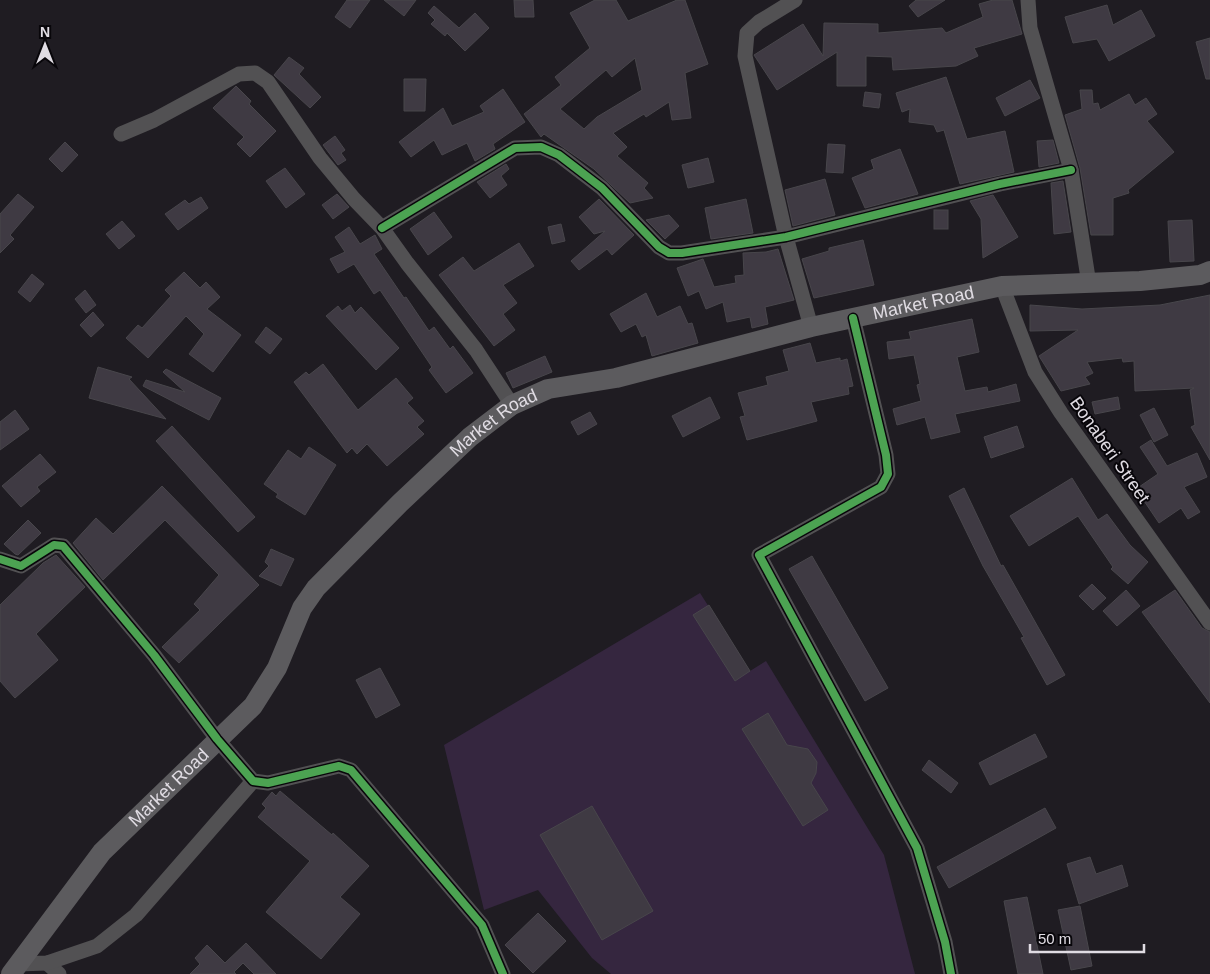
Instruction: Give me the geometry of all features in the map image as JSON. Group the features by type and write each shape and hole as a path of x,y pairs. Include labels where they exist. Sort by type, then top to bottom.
{"main road":[{"name":"Market Road","path":"15,969 102,852 253,706 278,668 302,608 316,588 470,437 512,405 548,389 616,378 812,327 1002,286 1089,284 1200,275 1210,271"}],"street":[{"path":"795,0 760,22 747,33 744,44 745,56 786,238 812,327"},
{"path":"1028,0 1030,28 1071,170 1089,284"},
{"path":"121,134 154,120 239,74 255,73 268,82 320,158 354,199 382,228 407,263 476,350 512,405"},
{"path":"382,228 514,148 541,147 559,155 602,188 659,247 669,253 682,253 786,238 1000,184 1071,170"},
{"name":"Bonaberi Street","path":"1002,286 1035,372 1066,421 1210,623"},
{"path":"853,318 886,455 888,474 881,487 759,555 918,848 945,942 951,974"},
{"path":"0,559 21,566 54,545 63,546 154,655 217,739 253,781 268,783 339,766 351,770 482,925 503,974"},
{"path":"15,969 47,963 97,946 136,915 253,781"},
{"path":"47,963 59,974"}],"shaded area":[{"path":"700,593 750,671 766,661 884,855 915,974 611,974 592,958 538,890 484,910 444,745"}],"building":[{"path":"347,0 370,0 350,28 335,17"},
{"path":"384,0 416,0 404,16"},
{"path":"514,0 533,0 534,17 515,17"},
{"path":"595,0 616,0 628,21 677,0 685,0 708,64 685,73 691,118 672,120 669,102 646,117 644,114 613,133 627,147 617,156 648,183 644,188 653,198 630,203 594,169 544,134 541,137 524,114 561,85 555,77 590,48 570,13","holes":["635,58 642,90 597,117 584,129 560,109 606,70 612,77"]},
{"path":"916,0 945,0 918,17 909,6"},
{"path":"993,0 1012,0 1022,34 974,48 978,56 956,66 893,70 892,57 866,56 866,86 837,86 837,52 777,90 754,55 803,24 823,56 824,23 878,24 878,33 942,28 946,33 983,17 979,4"},
{"path":"1107,5 1113,25 1141,10 1155,36 1109,61 1097,39 1073,43 1065,17"},
{"path":"434,6 459,28 475,13 489,28 465,51 447,33 445,36 431,24 435,20 428,13"},
{"path":"1210,38 1210,79 1206,79 1196,42"},
{"path":"289,57 304,68 299,74 321,97 310,108 274,75"},
{"path":"946,77 967,139 1005,131 1014,172 960,184 944,130 937,132 934,125 909,122 910,109 902,112 896,93"},
{"path":"404,79 426,79 425,111 404,111"},
{"path":"1030,80 1040,98 1005,116 996,98"},
{"path":"236,86 251,101 249,104 276,131 250,157 237,144 244,137 213,108"},
{"path":"503,89 525,122 493,144 495,149 475,161 467,143 442,155 434,140 411,157 399,142 443,108 452,126 484,112 480,106"},
{"path":"1080,90 1092,90 1093,104 1098,103 1100,110 1129,94 1135,105 1146,98 1157,114 1147,121 1174,152 1128,190 1129,193 1113,198 1113,235 1091,235 1080,168 1065,115 1082,109"},
{"path":"865,92 881,94 879,108 863,106"},
{"path":"335,136 345,150 341,153 346,160 338,165 323,145"},
{"path":"1053,140 1059,163 1039,167 1037,141"},
{"path":"65,142 78,155 62,172 49,159"},
{"path":"828,144 845,145 843,173 826,172"},
{"path":"900,149 918,194 865,208 852,178 874,169 871,160"},
{"path":"708,158 714,182 688,188 682,165"},
{"path":"506,164 509,169 501,176 507,185 490,198 477,182"},
{"path":"285,168 305,194 286,208 266,181"},
{"path":"825,179 835,215 793,226 785,190"},
{"path":"1063,181 1071,232 1054,234 1051,183"},
{"path":"18,194 34,207 10,235 14,239 0,253 0,214"},
{"path":"337,194 349,207 333,219 322,205"},
{"path":"993,195 1018,237 983,258 981,219 970,201"},
{"path":"201,197 208,208 178,230 165,214 185,200 189,204"},
{"path":"599,199 634,235 612,255 607,249 579,270 571,261 605,231 594,234 579,217"},
{"path":"746,199 753,233 711,239 705,208"},
{"path":"934,210 948,210 948,229 934,229"},
{"path":"434,212 452,237 428,255 410,229"},
{"path":"669,215 679,226 665,239 646,220"},
{"path":"1192,220 1194,261 1170,262 1168,221"},
{"path":"122,221 135,236 119,249 106,234"},
{"path":"561,224 565,241 552,244 548,227"},
{"path":"349,227 360,244 375,235 382,249 374,254 404,298 406,297 429,331 434,327 450,349 453,346 473,373 446,393 429,370 432,367 380,290 374,294 354,264 338,273 330,259 345,252 335,237"},
{"path":"863,240 874,285 814,298 802,259 829,251 829,248"},
{"path":"519,243 534,266 503,285 517,303 503,314 515,330 494,346 439,275 463,257 474,271"},
{"path":"778,249 794,300 765,307 768,324 752,328 750,317 727,322 723,302 706,309 699,291 688,296 677,268 703,259 714,287 736,283 735,276 744,275 743,253 766,252"},
{"path":"184,272 200,288 206,282 220,297 207,309 241,335 213,372 189,354 204,334 186,316 148,358 126,338 138,325 142,328 171,296 165,290"},
{"path":"32,274 44,284 30,302 18,292"},
{"path":"85,290 96,305 86,313 75,299"},
{"path":"646,293 657,317 680,306 688,324 692,323 698,343 652,356 646,335 642,337 636,324 621,332 610,314"},
{"path":"1210,295 1210,460 1191,427 1195,425 1190,390 1194,388 1135,391 1134,361 1123,362 1122,358 1087,362 1093,373 1085,377 1090,384 1061,391 1039,356 1078,330 1030,331 1030,305 1082,309 1160,305"},
{"path":"350,305 355,313 361,307 399,348 376,370 326,316 338,306 342,311"},
{"path":"93,312 104,325 91,337 80,325"},
{"path":"972,319 979,352 957,357 965,391 987,387 988,392 1016,384 1020,401 955,414 960,432 931,439 925,417 897,425 893,409 921,401 917,385 920,384 914,355 889,359 887,342 911,339 909,332"},
{"path":"266,327 282,339 270,354 255,342"},
{"path":"810,343 816,363 840,358 840,361 847,359 853,386 848,387 849,394 811,402 817,421 747,440 740,417 745,416 738,393 768,385 766,377 789,371 783,350"},
{"path":"545,356 552,372 513,388 506,373"},
{"path":"323,364 358,410 396,378 413,398 407,403 424,421 417,427 424,434 387,466 367,444 357,454 352,448 347,453 294,382 306,372 309,375"},
{"path":"98,367 132,377 129,379 166,419 89,398"},
{"path":"166,369 221,398 209,420 143,386 146,380 185,392 163,372"},
{"path":"710,397 720,418 683,437 672,416"},
{"path":"1118,397 1120,409 1095,414 1092,402"},
{"path":"1154,408 1168,435 1154,442 1140,415"},
{"path":"15,410 29,429 0,450 0,422"},
{"path":"590,412 597,424 578,435 571,422"},
{"path":"172,426 255,517 238,532 156,441"},
{"path":"1017,426 1024,447 991,458 984,437"},
{"path":"1151,440 1167,466 1197,453 1207,477 1184,487 1200,512 1188,519 1181,508 1159,523 1136,489 1158,474 1140,447"},
{"path":"309,447 336,465 305,515 276,497 278,494 264,484 288,450 301,459"},
{"path":"40,454 56,472 37,487 40,491 21,507 2,486"},
{"path":"1072,478 1098,520 1107,514 1130,545 1148,562 1128,584 1111,569 1113,567 1078,516 1029,546 1010,516"},
{"path":"162,486 259,585 179,663 162,647 200,610 194,604 219,575 165,520 103,580 73,543 96,518 113,534"},
{"path":"964,488 1001,566 1003,565 1065,675 1047,685 1021,638 1024,637 983,566 949,496"},
{"path":"28,520 41,533 18,555 15,554 4,544"},
{"path":"271,549 294,559 281,586 259,576 269,566 265,562"},
{"path":"56,555 85,587 36,634 58,660 15,698 0,681 0,605 43,563"},
{"path":"812,556 888,688 865,701 789,569"},
{"path":"1092,584 1106,598 1093,610 1079,596"},
{"path":"1126,590 1140,606 1117,626 1103,611"},
{"path":"1175,590 1202,628 1210,632 1210,703 1142,612"},
{"path":"709,605 750,671 735,681 693,615"},
{"path":"380,668 400,705 376,718 356,680"},
{"path":"768,713 787,745 808,749 817,762 816,773 811,783 828,810 803,826 742,729"},
{"path":"1035,734 1047,757 990,785 979,763"},
{"path":"929,760 958,783 951,793 922,770"},
{"path":"280,791 332,835 333,833 369,866 340,897 360,914 321,959 266,912 310,861 258,817 266,808 262,804 272,792 276,796"},
{"path":"592,806 653,911 602,940 540,835"},
{"path":"1045,808 1056,828 949,888 937,867"},
{"path":"1090,857 1096,874 1122,865 1128,886 1079,904 1067,864"},
{"path":"1027,897 1043,974 1018,974 1004,901"},
{"path":"1080,906 1092,966 1071,970 1058,910"},
{"path":"538,913 566,941 533,973 505,945"},
{"path":"246,943 276,974 254,974 243,963 234,972 236,974 190,974 200,964 195,958 207,945 225,963"}],"cycle path":[{"path":"382,228 515,148 541,147 559,155 602,188 659,247 669,253 682,253 786,237 1000,184 1071,170"},
{"path":"853,318 886,455 888,474 881,487 759,555 917,848 945,942 951,974"},
{"path":"0,559 21,566 54,545 63,546 154,655 217,739 253,781 268,783 339,766 351,770 482,925 503,974"}]}
